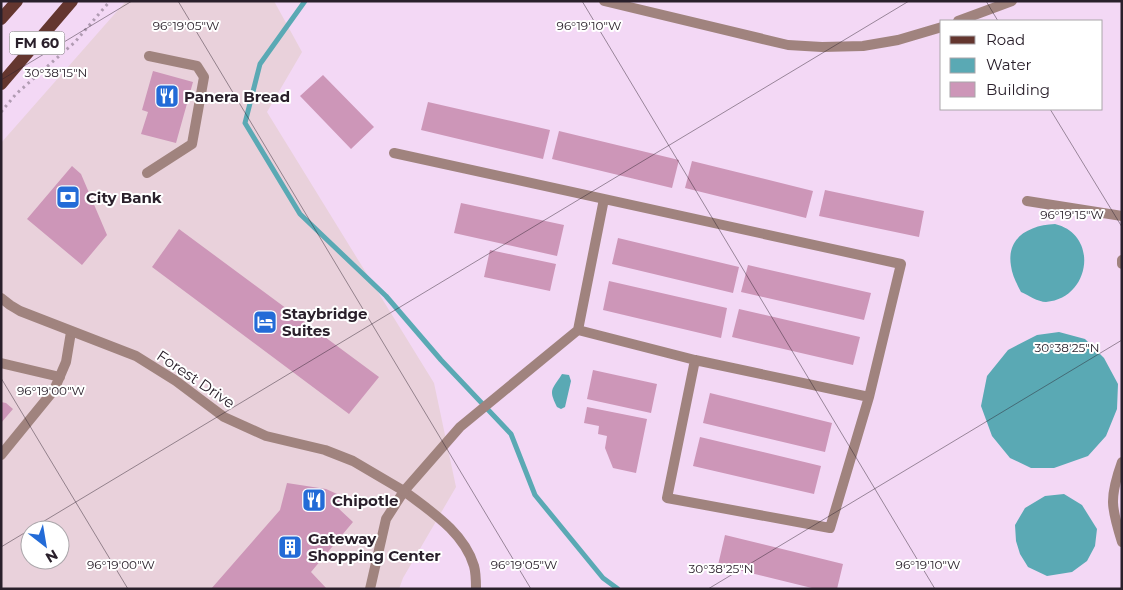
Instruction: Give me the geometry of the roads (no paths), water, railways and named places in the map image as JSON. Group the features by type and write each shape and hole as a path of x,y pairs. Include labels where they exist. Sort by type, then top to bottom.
{"main road":[{"name":"FM 60","path":"1,19 17,1"},
{"name":"FM 60","path":"1,84 72,1"}],"street":[{"path":"604,1 788,45 813,47 863,46 898,40 940,27"},
{"path":"961,20 1012,1"},
{"path":"147,173 192,144 204,77 197,66 149,56"},
{"path":"394,153 901,264 869,397 830,528 666,498 695,360"},
{"path":"370,589 386,519 404,490 460,427 578,330 604,199"},
{"path":"1027,201 1122,216"},
{"name":"Forest Drive","path":"1,298 20,311 136,356 176,381 224,417 266,436 325,450 353,460 404,490 448,526 466,546 475,567 476,589"},
{"path":"578,330 695,360 869,397"},
{"path":"1,455 54,390 66,362 71,332"},
{"path":"1,363 60,377"},
{"path":"1122,462 1113,487 1113,513 1122,542"}],"water":[{"path":"1055,224 1069,230 1079,240 1084,253 1084,266 1080,279 1072,290 1061,298 1043,302 1021,292 1012,273 1010,256 1012,247 1022,234 1037,227"},
{"path":"1059,332 1085,339 1104,358 1118,384 1117,409 1106,436 1088,456 1054,468 1031,468 1010,458 992,436 981,406 987,376 1008,350 1037,335"},
{"path":"562,374 569,375 571,381 565,407 561,409 557,407 552,390"},
{"path":"1064,494 1082,505 1097,529 1095,546 1087,561 1072,572 1047,576 1028,567 1020,554 1016,541 1015,525 1025,508 1045,496"}],"waterway":[{"path":"305,1 260,64 245,123 300,214 386,296 441,360 511,434 535,495 603,578 618,589"}],"place":[{"name":"Panera Bread","path":"167,96"},
{"name":"City Bank","path":"68,197"},
{"name":"Staybridge Suites","path":"265,322"},
{"name":"Chipotle","path":"314,500"},
{"name":"Gateway Shopping Center","path":"290,547"}]}
